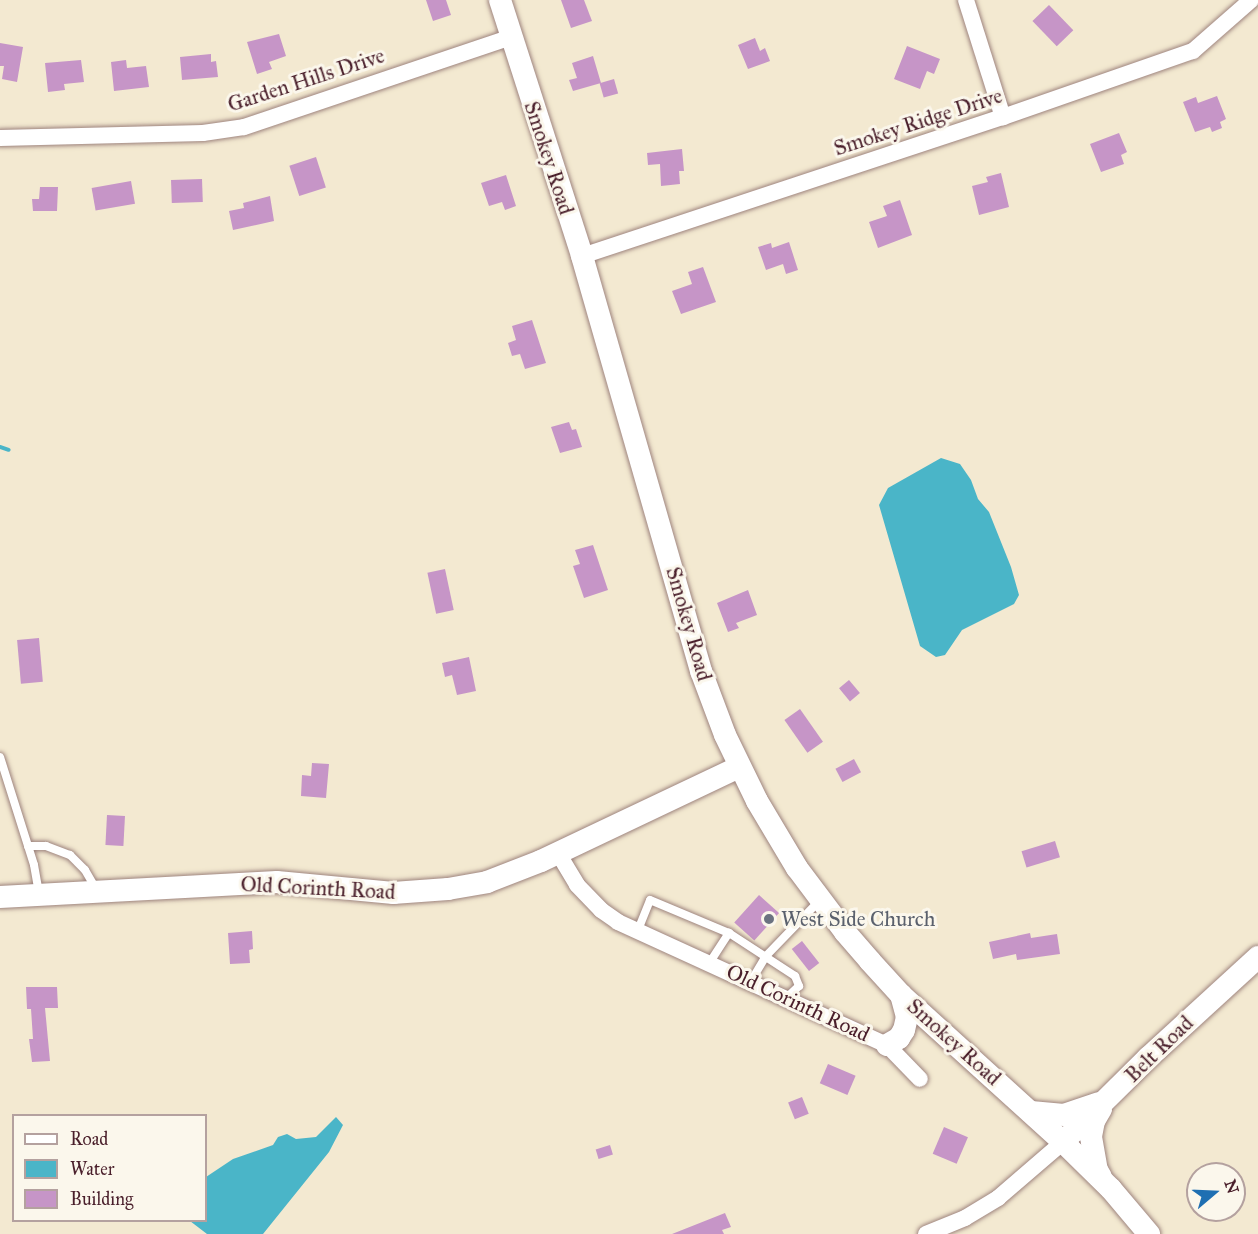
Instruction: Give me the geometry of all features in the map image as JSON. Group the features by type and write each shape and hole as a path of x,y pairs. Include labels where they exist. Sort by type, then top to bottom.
{"street":[{"name":"Smokey Road","path":"500,0 582,256 701,671 740,767 776,835 820,900 845,932 901,995 1031,1112 1107,1186"},
{"path":"966,0 1003,117"},
{"name":"Smokey Ridge Drive","path":"582,256 1003,117 1193,51 1251,0"},
{"name":"Garden Hills Drive","path":"0,138 203,133 244,127 511,37"},
{"name":"Old Corinth Road","path":"0,897 277,882 393,893 448,889 487,882 558,853 740,767"},
{"name":"Old Corinth Road","path":"558,853 577,885 601,910 618,922 787,997 887,1045 920,1079"},
{"name":"Belt Road","path":"1063,1142 1149,1057 1258,957"},
{"path":"887,1045 899,1038 904,1030 907,1017 901,995"},
{"path":"1031,1112 1064,1115 1107,1099"},
{"path":"1107,1099 1094,1121 1091,1137 1097,1170 1107,1186 1149,1234"},
{"path":"926,1234 965,1218 998,1198 1063,1142"}],"lane":[{"path":"0,757 28,846 39,895"},
{"path":"28,846 46,846 70,855 85,870 97,891"},
{"path":"638,930 650,900 729,933 795,976 799,986 787,997"},
{"path":"751,981 766,956 820,900"},
{"path":"710,962 729,933"}],"water":[{"path":"941,458 960,464 971,480 978,499 989,512 1011,567 1019,595 1014,604 962,630 945,655 936,657 920,646 879,505 888,488"},
{"path":"336,1117 343,1125 329,1152 263,1234 207,1234 191,1222 207,1222 207,1176 233,1159 273,1145 278,1137 287,1134 296,1139 316,1137"}],"building":[{"path":"426,0 446,0 451,15 433,21"},
{"path":"561,0 584,0 592,21 571,28"},
{"path":"1049,5 1073,30 1057,46 1032,21"},
{"path":"279,34 286,56 269,62 272,69 257,74 247,42"},
{"path":"755,38 760,51 765,48 770,61 748,69 738,45"},
{"path":"0,43 23,47 17,82 2,79 4,66 0,66"},
{"path":"907,46 940,59 934,74 927,71 920,89 894,79"},
{"path":"211,54 211,62 216,61 218,77 182,80 180,57"},
{"path":"593,56 601,83 573,91 569,80 577,78 572,63"},
{"path":"81,60 84,82 64,84 65,90 48,92 45,63"},
{"path":"126,60 127,68 146,66 149,87 114,91 111,62"},
{"path":"614,79 618,93 604,98 600,83"},
{"path":"1217,96 1226,119 1220,122 1222,128 1212,132 1210,127 1195,132 1183,102 1196,97 1198,103"},
{"path":"1119,133 1127,152 1121,155 1124,164 1101,172 1090,144"},
{"path":"682,149 684,171 679,171 680,184 661,186 660,164 648,165 647,153"},
{"path":"316,157 326,187 299,196 289,166"},
{"path":"1001,173 1009,207 979,215 972,186 988,182 986,177"},
{"path":"506,175 516,206 505,210 502,202 489,206 481,183"},
{"path":"202,179 203,202 172,203 171,180"},
{"path":"131,181 135,204 96,211 92,188"},
{"path":"40,187 58,187 57,211 33,211 32,199 39,199"},
{"path":"270,196 274,221 233,230 229,211 244,208 243,203"},
{"path":"900,200 912,235 878,248 869,222 887,216 883,206"},
{"path":"789,242 798,270 786,274 783,264 766,270 758,247 771,243 772,248"},
{"path":"703,267 716,302 681,314 672,291 692,284 688,272"},
{"path":"532,320 546,363 525,369 520,354 512,356 508,343 516,340 512,326"},
{"path":"569,422 572,430 576,429 582,447 560,453 551,427"},
{"path":"593,545 608,590 584,598 573,566 580,564 575,550"},
{"path":"445,569 454,610 436,614 427,573"},
{"path":"748,590 757,615 736,623 739,628 728,632 717,603"},
{"path":"39,638 43,682 21,684 17,640"},
{"path":"469,657 476,691 457,695 452,675 445,677 442,663"},
{"path":"849,680 860,693 850,701 839,688"},
{"path":"800,709 823,742 807,753 784,720"},
{"path":"854,759 861,772 843,782 835,769"},
{"path":"312,763 329,764 326,798 301,796 302,775 311,776"},
{"path":"107,815 125,816 123,846 105,845"},
{"path":"1055,841 1060,857 1026,867 1022,851"},
{"path":"759,895 779,913 754,941 734,922"},
{"path":"252,931 253,949 249,950 250,963 230,964 228,933"},
{"path":"1030,933 1031,938 1057,934 1060,954 1017,960 1016,954 993,959 989,942"},
{"path":"802,941 819,963 809,971 792,949"},
{"path":"26,987 57,987 58,1008 45,1008 50,1061 32,1062 29,1039 33,1039 31,1009 27,1009"},
{"path":"828,1064 856,1076 847,1095 820,1083"},
{"path":"802,1097 809,1114 795,1119 788,1103"},
{"path":"944,1127 968,1137 957,1164 933,1154"},
{"path":"610,1145 613,1155 599,1159 596,1149"},
{"path":"725,1213 731,1227 722,1230 724,1234 672,1234"}],"waterway":[{"path":"0,447 9,450"}],"place":[{"name":"West Side Church","path":"769,919"}]}
